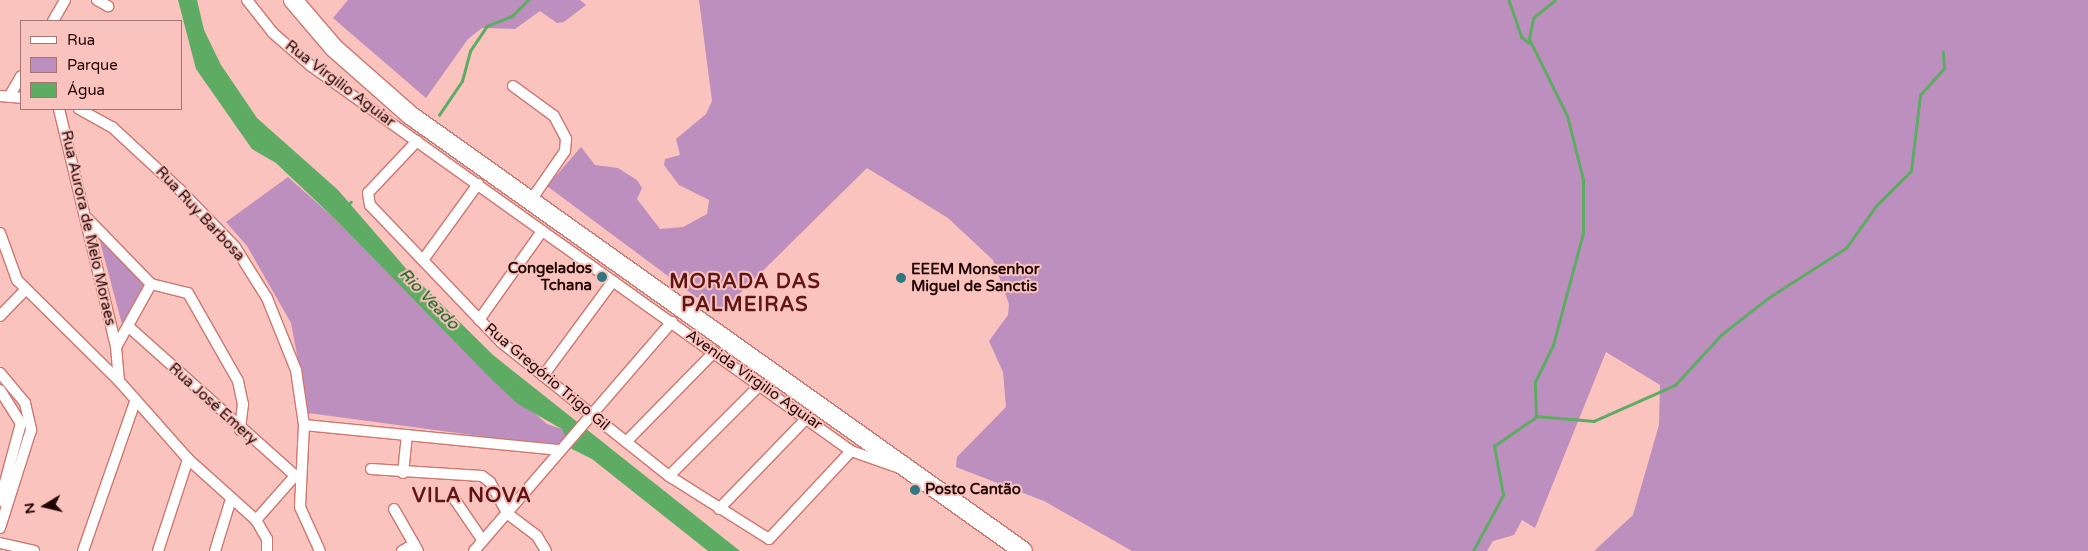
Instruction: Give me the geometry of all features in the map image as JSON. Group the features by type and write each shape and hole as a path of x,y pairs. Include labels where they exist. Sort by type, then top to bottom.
{"highway":[{"path":"293,0 361,74 529,203 901,468 1023,551"}],"street":[{"path":"54,20 65,0"},
{"path":"97,0 108,6"},
{"name":"Rua Virgilio Aguiar","path":"247,0 273,33 303,59 417,141"},
{"path":"5,96 20,77"},
{"path":"513,86 554,116 566,139 565,151 529,203"},
{"path":"5,96 20,98"},
{"name":"Rua Aurora de Melo Moraes","path":"59,110 88,218 116,347 118,381"},
{"name":"Rua Ruy Barbosa","path":"81,110 126,138 206,216 251,270 291,350 304,425 296,478 300,507 320,551"},
{"name":"Avenida Virgilio Aguiar","path":"417,141 852,450 901,468"},
{"name":"Rua Gregório Trigo Gil","path":"417,141 368,193 370,205 479,320 543,376 669,476 764,539 773,537 852,450"},
{"path":"423,260 478,184"},
{"path":"88,218 152,284 184,290 211,330 241,389 240,430"},
{"path":"479,320 542,231"},
{"path":"0,233 6,256 25,290 118,381 188,459 256,520 265,532 267,551"},
{"path":"543,376 613,281"},
{"name":"Rua Aurora de Melo Moraes","path":"116,347 152,284"},
{"path":"0,316 25,290"},
{"path":"475,551 508,514 582,420 672,322"},
{"name":"Rua José Emery","path":"129,327 240,430 296,478"},
{"path":"626,442 714,352"},
{"path":"0,373 25,403 30,430 0,528"},
{"path":"669,476 760,385"},
{"path":"0,390 21,423 0,501"},
{"path":"82,551 135,402"},
{"path":"719,509 807,418"},
{"path":"304,425 559,450"},
{"path":"403,473 407,435"},
{"path":"158,551 188,459"},
{"path":"370,469 403,473 465,474 490,482 508,514 537,536 546,551"},
{"path":"256,520 296,478"},
{"path":"453,496 483,541"},
{"path":"215,551 231,499"},
{"path":"394,510 416,548 402,551"},
{"path":"0,543 34,551"}],"green space":[{"path":"348,0 580,0 586,5 564,22 557,23 540,11 515,29 482,28 468,39 426,98 333,18"},
{"path":"699,0 2088,0 2088,551 1594,551 1633,515 1659,425 1660,385 1606,352 1535,528 1522,520 1514,535 1493,541 1487,551 1132,551 1044,501 956,467 957,457 1006,407 1003,372 989,341 1008,315 1009,304 993,260 948,218 867,168 719,314 547,186 581,147 595,165 618,168 637,180 642,188 637,199 660,229 683,227 707,214 709,200 679,185 664,165 665,159 680,155 676,139 706,114 712,101"},
{"path":"288,177 333,217 465,352 547,424 562,429 568,442 563,447 308,413 291,323 247,246 226,222"},
{"path":"99,238 148,286 122,324"}],"water":[{"name":"Rio Veado","path":"178,0 197,0 204,30 221,65 257,118 338,190 409,272 493,355 740,551 708,551 592,459 570,448 562,429 518,404 492,380 333,217 276,163 252,149 196,69"}],"waterway":[{"path":"439,115 462,81 470,51 487,26 512,16 528,0"},
{"path":"1509,0 1522,37 1529,43"},
{"path":"1473,551 1503,495 1494,446 1536,417 1535,382 1553,345 1583,233 1583,180 1567,116 1529,39 1533,18 1555,0"},
{"path":"1536,416 1594,421 1675,385 1722,334 1768,298 1846,248 1876,206 1911,171 1920,95 1944,68 1943,52"},
{"path":"344,208 351,202"}],"place":[{"name":"Congelados Tchana","path":"602,277"},
{"name":"EEEM Monsenhor Miguel de Sanctis","path":"901,278"},
{"name":"Posto Cantão","path":"915,490"}],"district":[{"name":"MORADA DAS PALMEIRAS","path":"745,294"},
{"name":"VILA NOVA","path":"472,496"}]}
